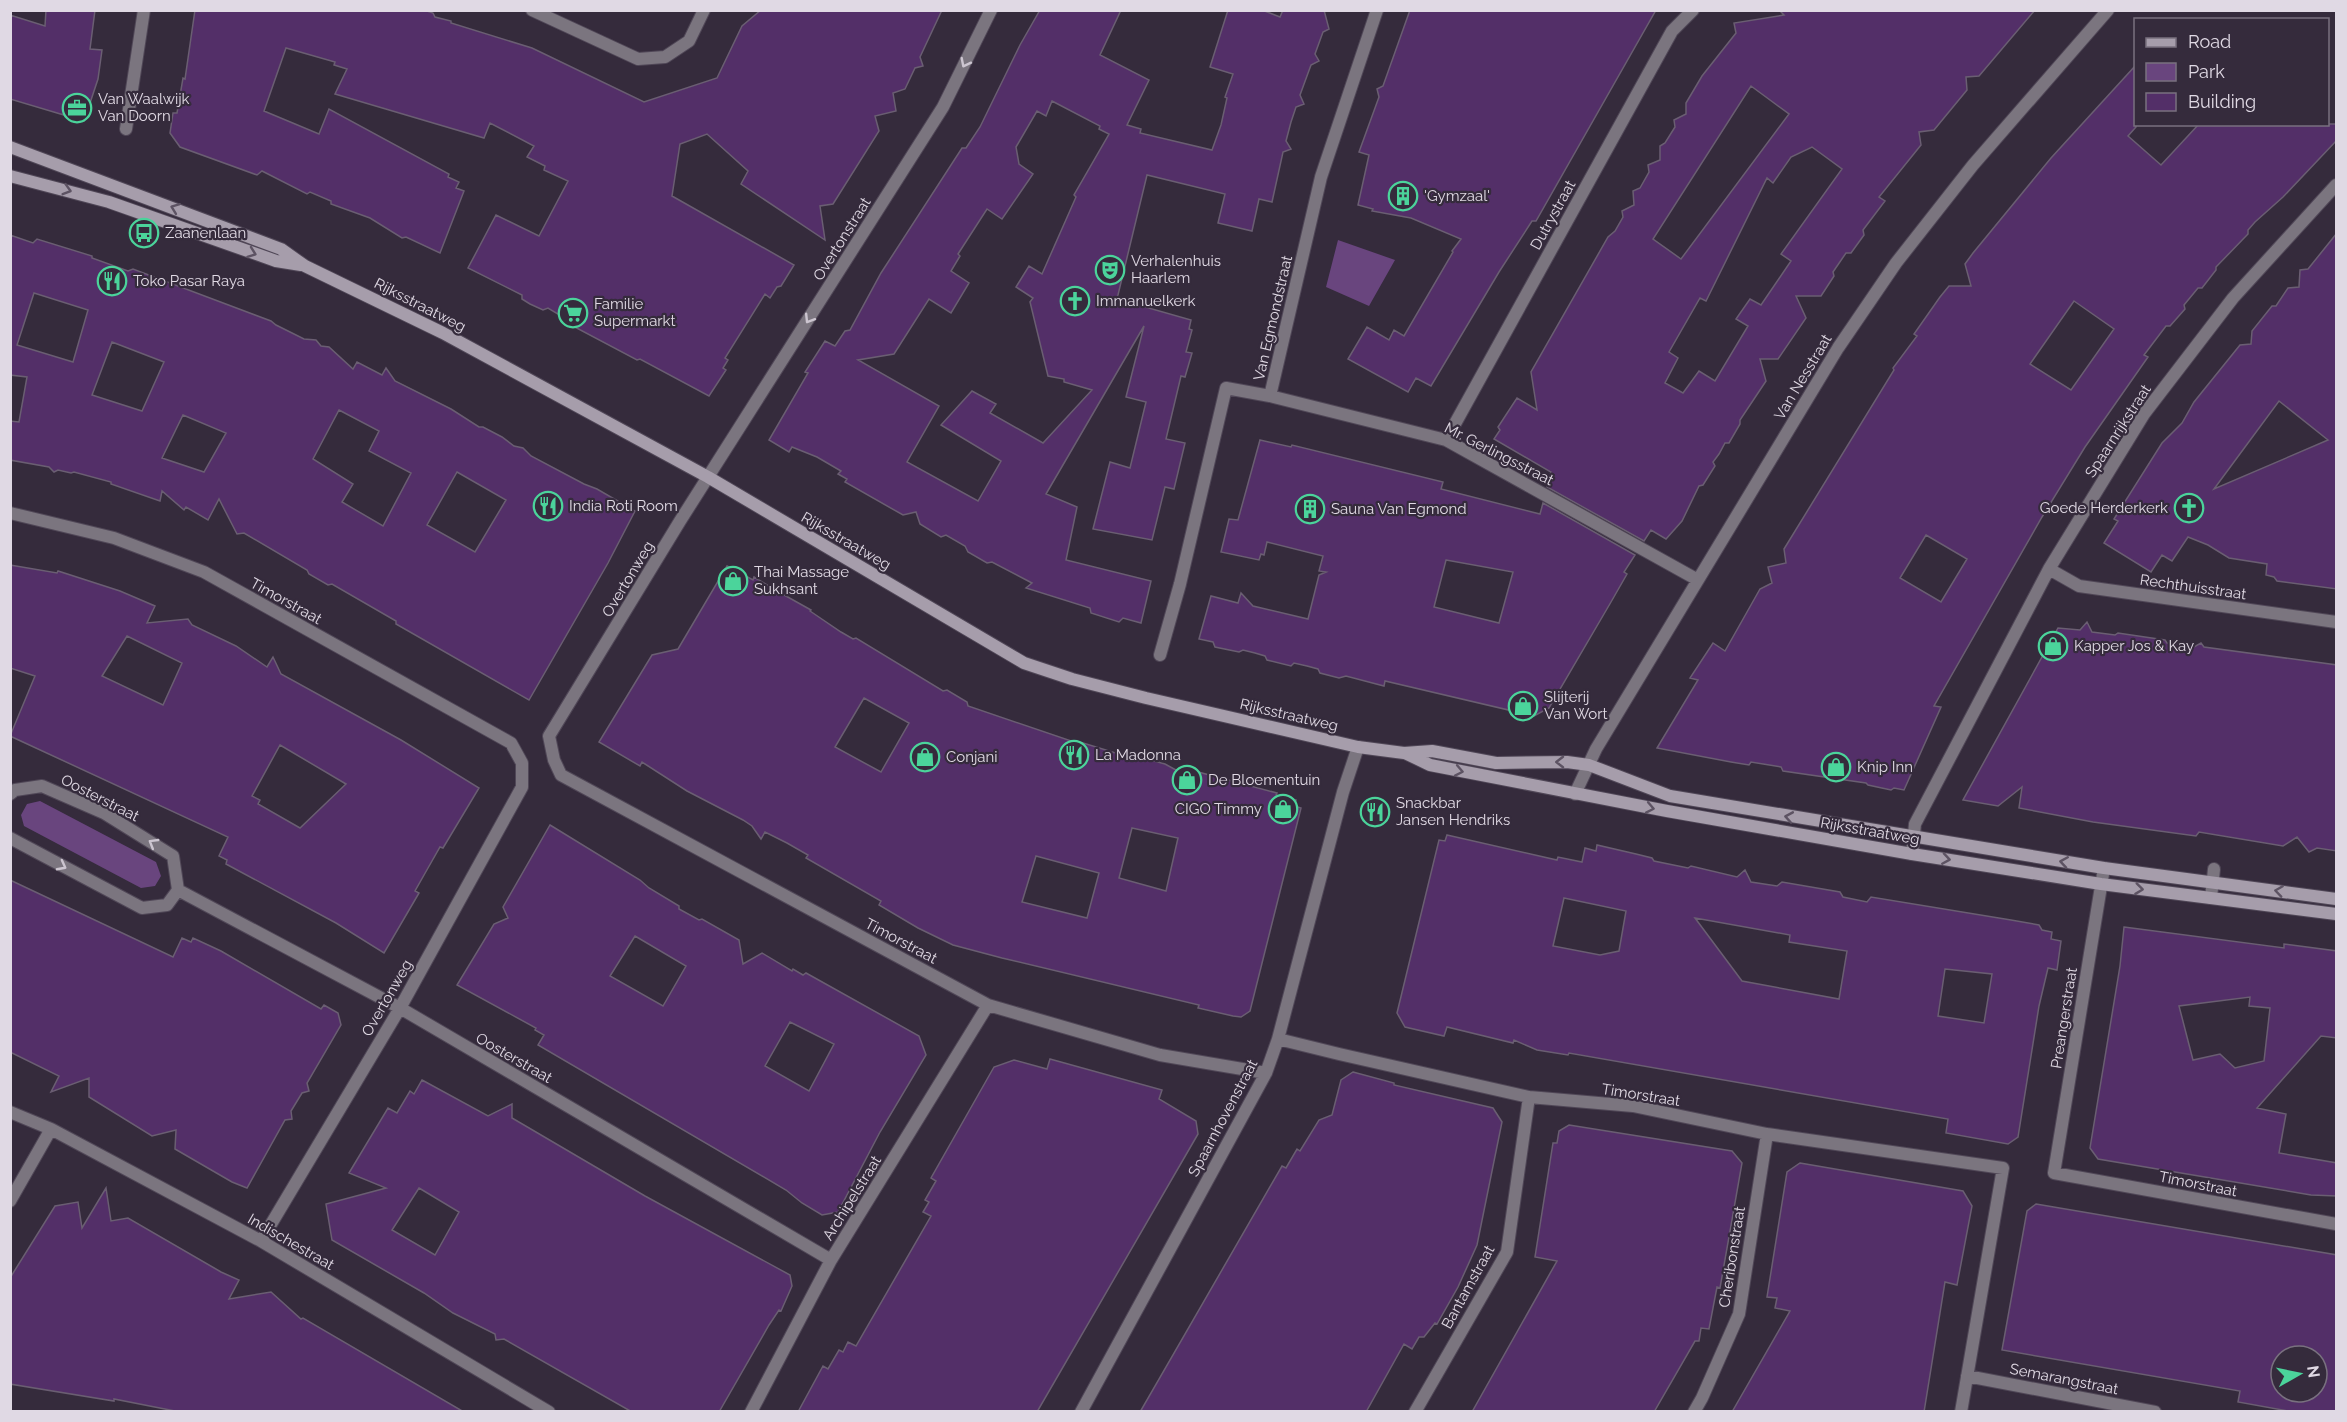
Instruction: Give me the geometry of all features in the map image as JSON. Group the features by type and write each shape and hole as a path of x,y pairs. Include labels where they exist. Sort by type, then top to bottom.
{"main road":[{"name":"Rijksstraatweg","path":"10,147 281,249 305,266 443,333 708,477 1024,663 1072,679 1358,747 1404,753 1432,751 1496,763 1567,762 1589,765 1670,796 2104,868 2337,899"},
{"name":"Rijksstraatweg","path":"10,176 109,202 276,261 305,266"},
{"name":"Rijksstraatweg","path":"1404,753 1430,765 1575,794 1912,854 2101,884 2337,914"}],"street":[{"path":"126,129 144,10"},
{"path":"532,10 639,59 664,57 689,41 704,10"},
{"name":"Overtonstraat","path":"708,477 943,107 991,10"},
{"name":"Van Egmondstraat","path":"1160,655 1180,584 1226,388 1270,396 1321,177 1377,10"},
{"name":"Dutrystraat","path":"1446,440 1672,31 1693,10"},
{"name":"Van Nesstraat","path":"1575,794 1596,749 1838,348 1896,263 1973,165 2108,10"},
{"name":"Spaarnrijkstraat","path":"1912,854 1915,824 2049,569 2144,414 2233,298 2337,185"},
{"name":"Mr. Gerlingsstraat","path":"1270,396 1446,440 1698,579"},
{"name":"Overtonweg","path":"554,760 549,736 708,477"},
{"name":"Timorstraat","path":"10,513 114,538 204,572 511,743 522,763"},
{"name":"Rechthuisstraat","path":"2049,569 2079,586 2337,622"},
{"name":"Spaarnhovenstraat","path":"1081,1412 1266,1073 1278,1039 1343,792 1358,747"},
{"name":"Timorstraat","path":"554,760 561,775 988,1005 1160,1055 1266,1073"},
{"name":"Overtonweg","path":"261,1241 400,1008 522,787 522,763"},
{"name":"Oosterstraat","path":"10,794 15,790 42,786 104,813 173,856 178,890 400,1008 831,1260"},
{"path":"10,838 142,908 167,904 178,890"},
{"name":"Preangerstraat","path":"2054,1173 2104,868"},
{"path":"2211,898 2214,869"},
{"name":"Archipelstraat","path":"751,1412 831,1260 988,1005"},
{"name":"Timorstraat","path":"1278,1039 1529,1097 1634,1106 1767,1134 2002,1168 1967,1376"},
{"name":"Bantamstraat","path":"1415,1412 1507,1252 1529,1097"},
{"name":"Indischestraat","path":"10,1112 51,1129 261,1241 549,1412"},
{"path":"10,1202 51,1129"},
{"name":"Cheribonstraat","path":"1694,1412 1739,1314 1767,1134"},
{"name":"Timorstraat","path":"2054,1173 2337,1224"},
{"path":"1961,1412 1967,1376"},
{"name":"Semarangstraat","path":"1967,1376 2155,1412"}],"green space":[{"path":"1338,240 1395,260 1369,306 1326,287"},
{"path":"40,801 156,862 161,876 155,886 141,888 24,826 21,815 27,804"}],"building":[{"path":"46,10 95,10 90,49 102,50 98,79 84,121 10,99 10,15 45,26"},
{"path":"195,10 424,10 433,13 435,17 451,21 451,23 532,48 644,102 717,78 742,26 761,10 942,10 920,57 923,66 915,68 905,89 893,93 896,111 875,116 879,131 833,204 820,206 825,240 741,184 748,171 707,134 680,144 672,196 794,265 781,286 777,287 770,298 765,294 725,358 728,360 723,368 726,370 709,396 569,324 568,320 548,308 543,310 530,304 522,299 522,295 468,268 496,215 539,236 568,181 544,170 545,166 527,157 534,146 490,123 484,138 335,94 347,69 334,65 335,62 286,48 264,111 319,134 329,109 449,174 448,177 459,182 456,188 464,191 440,253 406,237 402,238 370,218 331,204 331,201 310,192 307,194 262,171 257,175 180,147 170,133 173,113 177,113 183,78 185,79"},
{"path":"1040,10 1121,10 1100,55 1149,80 1127,125 1141,129 1140,133 1212,150 1221,125 1227,98 1225,97 1233,74 1210,67 1228,10 1262,10 1280,17 1283,10 1324,10 1329,29 1323,32 1315,54 1319,61 1311,65 1300,95 1304,104 1296,107 1291,122 1286,141 1291,149 1283,152 1272,202 1259,199 1252,231 1218,223 1225,194 1147,175 1117,299 1191,320 1189,329 1192,330 1186,352 1192,353 1185,377 1181,376 1166,439 1185,443 1174,489 1165,487 1152,540 1093,529 1110,462 1130,468 1146,402 1126,397 1144,326 1046,494 1077,507 1066,560 1151,581 1141,623 1123,618 1119,622 1091,613 1090,608 1026,588 1032,583 992,562 987,563 946,535 941,537 920,524 916,512 903,515 845,482 847,479 838,474 841,471 817,457 792,447 789,452 769,440 808,373 805,372 825,341 835,346 845,331 850,330 881,273 962,148 966,148 980,127 1020,45","holes":["1052,101 1100,126 1099,129 1109,134 1074,195 1076,197 1042,274 1029,266 1016,287 1033,298 1030,302 1048,376 1064,379 1064,382 1092,390 1043,443 990,413 996,404 972,391 941,425 1001,461 978,501 907,462 939,406 858,360 894,354 929,299 951,313 969,283 951,271 960,256 958,254 987,209 1002,219 1033,174 1019,164 1016,147 1037,111 1046,116"]},
{"path":"1410,10 1656,10 1536,221 1532,221 1499,272 1431,386 1416,378 1408,392 1348,359 1367,327 1389,340 1394,330 1404,336 1461,239 1411,218 1372,211 1373,209 1358,205 1369,155 1359,152 1379,97 1377,89 1383,86"},
{"path":"1779,10 2035,10 1979,76 1966,77 1967,90 1934,130 1919,132 1921,145 1879,197 1885,201 1863,230 1864,235 1851,253 1846,253 1833,272 1834,276 1821,296 1796,296 1806,318 1778,359 1760,359 1766,381 1740,420 1729,443 1725,443 1713,462 1715,466 1703,485 1699,486 1682,521 1666,539 1651,530 1644,541 1547,487 1551,472 1494,439 1500,430 1498,427 1517,398 1537,410 1531,372 1608,237 1615,231 1623,217 1622,211 1634,205 1633,191 1640,188 1649,172 1648,165 1660,160 1660,146 1665,143 1675,127 1674,120 1686,114 1686,103 1702,76 1736,33 1734,23 1784,15","holes":["1751,86 1789,114 1681,259 1653,239","1812,147 1842,169 1781,254 1791,261 1761,305 1750,299 1736,319 1748,326 1715,381 1699,371 1683,393 1665,383 1678,358 1669,352 1700,298 1706,301 1767,178 1773,183 1791,157"]},
{"path":"2134,67 2134,126 2136,127 2128,136 2161,165 2197,126 2329,126 2329,124 2337,124 2337,140 2283,197 2255,222 2248,230 2248,234 2216,267 2202,288 2198,288 2184,305 2185,309 2170,326 2166,326 2144,355 2148,357 2085,447 2042,517 1934,706 1941,707 1904,790 1894,788 1891,790 1866,783 1783,771 1781,767 1751,762 1749,765 1657,748 1698,680 1690,678 1713,643 1725,651 1760,589 1772,583 1768,567 1786,563 1784,549 1894,370 1893,368 1917,336 1914,334 1949,286 1971,286 1965,264 2051,158","holes":["2074,301 2114,329 2071,390 2030,364","1926,535 1967,559 1941,602 1900,578"]},
{"path":"2337,233 2337,589 2277,581 2274,577 2266,575 2267,564 2229,558 2208,545 2188,537 2172,561 2162,555 2151,572 2104,543 2118,521 2114,519 2162,443 2182,423 2194,402 2240,345 2251,344 2252,331 2272,306 2276,306 2288,288 2299,287 2300,270 2308,269","holes":["2279,401 2328,440 2214,489"]},
{"path":"10,235 33,243 37,239 92,256 92,258 128,271 133,269 271,321 304,339 316,340 321,346 329,347 353,369 357,362 382,375 386,368 395,381 451,409 514,446 523,448 531,456 635,511 608,563 529,700 396,624 396,621 332,584 328,585 309,574 307,570 244,533 237,534 219,499 208,520 186,507 184,510 162,491 160,501 111,484 111,482 74,472 58,470 54,472 49,467 10,460 10,421 19,422 27,377 10,375","holes":["34,293 88,310 73,362 17,345","112,342 164,362 142,411 92,395","339,410 379,431 369,451 411,473 383,526 342,502 353,484 313,459","183,415 226,433 204,472 162,458","457,472 506,500 475,552 427,525"]},
{"path":"1260,440 1291,447 1292,445 1443,482 1441,489 1540,514 1543,503 1635,555 1624,572 1627,574 1549,708 1534,716 1385,681 1384,686 1346,676 1339,678 1320,673 1318,669 1307,666 1294,663 1291,666 1267,660 1265,656 1243,650 1239,652 1215,647 1213,642 1199,639 1211,596 1238,603 1241,593 1253,606 1308,619 1319,575 1326,572 1319,571 1323,556 1267,542 1264,555 1261,554 1259,560 1221,552 1229,519 1238,520","holes":["1446,560 1513,572 1499,623 1434,607"]},
{"path":"10,565 57,573 58,571 120,591 155,606 147,623 188,619 192,625 236,646 267,667 273,657 281,674 401,740 479,788 443,848 440,847 415,891 419,893 384,953 336,923 226,864 227,860 219,856 228,837 10,736 35,676 10,668","holes":["127,636 182,663 163,705 102,676","280,745 346,784 300,828 258,804 260,800 252,796"]},
{"path":"727,566 753,580 754,577 811,610 841,632 853,639 856,638 943,691 947,690 967,702 968,706 1077,743 1135,759 1136,756 1165,764 1185,775 1187,769 1296,800 1294,806 1301,808 1250,1011 1241,1017 1233,1016 1198,1008 1199,1005 953,945 879,905 881,901 806,858 808,855 765,832 761,839 752,826 743,820 687,791 642,762 640,766 599,742 652,655 678,649","holes":["864,698 909,723 881,772 835,747","1132,828 1178,838 1166,891 1119,878","1036,856 1099,873 1087,918 1022,902"]},
{"path":"2087,622 2092,632 2115,635 2118,633 2194,647 2201,643 2204,647 2337,665 2337,851 2317,848 2309,852 2297,837 2283,846 2199,832 2196,836 2093,822 2019,808 2022,787 1998,806 1963,800 2058,628 2080,630"},
{"path":"550,825 640,880 679,906 679,909 739,940 743,964 762,953 792,971 793,969 803,975 806,973 919,1036 926,1055 880,1132 838,1212 822,1215 786,1190 538,1045 544,1035 535,1030 536,1028 457,985 494,924 508,918 503,907","holes":["635,936 686,966 663,1006 610,976","790,1022 834,1044 809,1091 765,1066"]},
{"path":"1447,835 1557,860 1558,857 1582,862 1585,848 1596,851 1597,845 1652,858 1654,861 1688,868 1691,866 1737,877 1745,870 1751,882 1777,886 1782,882 1840,892 1843,897 1867,902 1871,897 2039,925 2042,930 2052,932 2051,939 2061,941 2057,970 2048,968 2039,1006 2018,1137 2008,1144 1946,1133 1948,1119 1569,1053 1568,1055 1537,1050 1514,1040 1513,1043 1447,1027 1444,1036 1405,1027 1397,1013 1439,840 1445,841","holes":["1564,898 1626,911 1619,951 1600,955 1553,946","1695,918 1790,935 1789,942 1847,951 1839,999 1742,981","1945,969 1992,974 1984,1023 1938,1016"]},
{"path":"10,880 173,957 182,938 191,942 193,938 221,951 321,1009 324,1005 338,1013 341,1025 307,1083 309,1091 302,1093 291,1111 292,1119 285,1120 247,1188 232,1182 175,1149 176,1130 152,1136 89,1097 89,1078 51,1092 59,1076 10,1052"},
{"path":"2124,927 2284,948 2284,944 2337,951 2337,1038 2321,1036 2257,1108 2286,1114 2279,1153 2337,1163 2337,1196 2311,1195 2098,1159 2090,1148 2120,966","holes":["2250,997 2249,1006 2270,1008 2264,1061 2235,1068 2220,1054 2193,1060 2179,1006"]},
{"path":"1050,1059 1162,1090 1159,1099 1196,1121 1198,1134 1037,1412 798,1412 823,1366 828,1369 839,1350 843,1352 848,1342 856,1346 931,1216 923,1212 929,1202 925,1200 936,1181 931,1178 994,1067 1014,1060 1047,1069"},
{"path":"1353,1072 1394,1083 1394,1085 1493,1108 1502,1122 1477,1245 1458,1287 1437,1324 1435,1323 1424,1337 1419,1337 1412,1349 1404,1344 1366,1412 1140,1412 1282,1166 1286,1168 1297,1149 1300,1151 1319,1120 1332,1115 1341,1080"},
{"path":"422,1080 488,1116 512,1104 512,1118 645,1196 790,1275 792,1286 781,1311 779,1310 769,1325 719,1412 632,1412 504,1339 496,1340 495,1334 453,1313 424,1293 332,1240 326,1204 386,1188 349,1173 388,1108 397,1113 410,1091 414,1094","holes":["419,1188 459,1212 435,1255 392,1230"]},
{"path":"1569,1125 1732,1151 1742,1163 1720,1288 1717,1287 1709,1329 1701,1328 1699,1341 1695,1341 1654,1412 1472,1412 1557,1261 1535,1257 1553,1143 1557,1143 1559,1131"},
{"path":"1800,1163 1963,1191 1972,1206 1957,1285 1945,1282 1924,1412 1732,1412 1790,1311 1775,1308 1777,1298 1767,1297 1787,1172"},
{"path":"106,1188 111,1221 128,1218 239,1280 229,1299 271,1292 301,1319 303,1318 464,1412 180,1412 114,1399 114,1401 10,1384 10,1278 55,1206 78,1202 82,1228"},
{"path":"2036,1204 2337,1255 2337,1412 2293,1412 2238,1402 2240,1391 2002,1350 2027,1211"}],"place":[{"name":"Van Waalwijk Van Doorn","path":"77,108"},
{"name":"'Gymzaal'","path":"1403,196"},
{"name":"Zaanenlaan","path":"144,233"},
{"name":"Verhalenhuis Haarlem","path":"1110,270"},
{"name":"Toko Pasar Raya","path":"112,281"},
{"name":"Immanuelkerk","path":"1075,301"},
{"name":"Familie Supermarkt","path":"573,313"},
{"name":"India Roti Room","path":"548,506"},
{"name":"Goede Herderkerk","path":"2189,508"},
{"name":"Sauna Van Egmond","path":"1310,509"},
{"name":"Thai Massage Sukhsant","path":"733,581"},
{"name":"Kapper Jos & Kay","path":"2053,646"},
{"name":"Slijterij Van Wort","path":"1523,706"},
{"name":"La Madonna","path":"1074,755"},
{"name":"Conjani","path":"925,757"},
{"name":"Knip Inn","path":"1836,767"},
{"name":"De Bloementuin","path":"1187,780"},
{"name":"CIGO Timmy","path":"1283,809"},
{"name":"Snackbar Jansen Hendriks","path":"1375,812"}]}
